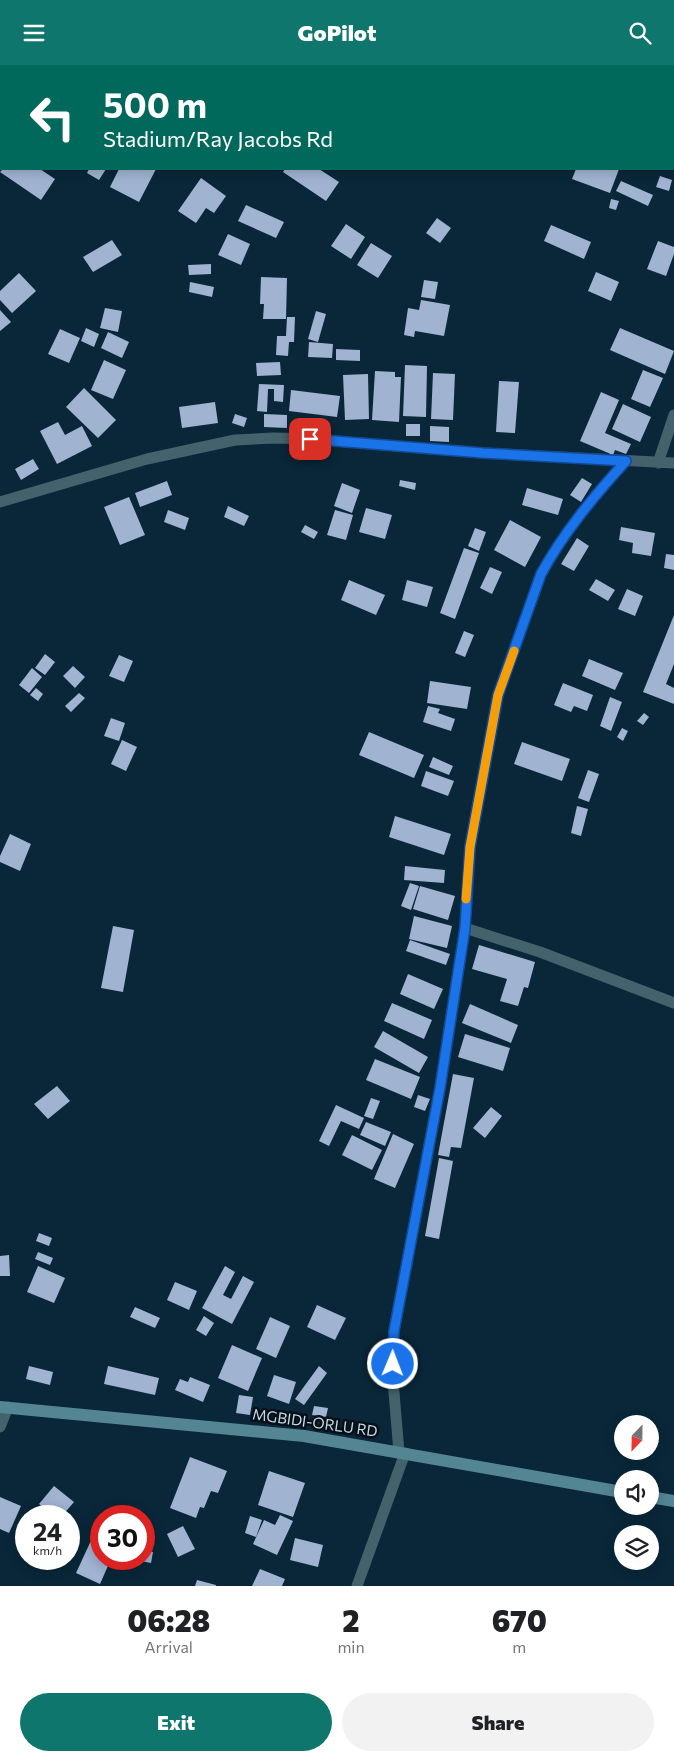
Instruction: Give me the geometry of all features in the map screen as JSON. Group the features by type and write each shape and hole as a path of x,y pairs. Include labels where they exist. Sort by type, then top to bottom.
{"main road":[{"name":"MGBIDI-ORLU RD","path":"4,1407 304,1436 614,1491"},
{"path":"659,1498 674,1501"}],"street":[{"path":"658,463 674,415"},
{"path":"0,502 147,459 235,440 310,439 483,453 674,463"},
{"path":"358,1586 402,1453 393,1381 394,1331 440,1088 465,928 470,847 498,695 550,556 590,499 626,461"},
{"path":"465,928 540,952 674,1003"},
{"path":"0,1427 4,1407"}],"building":[{"path":"2,170 42,170 55,179 41,200 0,172"},
{"path":"88,170 105,170 99,180 87,173"},
{"path":"118,170 155,170 139,202 110,187"},
{"path":"284,170 321,170 339,182 326,201 283,172"},
{"path":"576,170 619,170 610,193 572,179"},
{"path":"660,176 672,180 669,191 656,187"},
{"path":"201,178 226,196 214,213 206,208 196,223 178,211"},
{"path":"621,181 653,195 648,206 616,191"},
{"path":"611,199 619,201 616,210 609,208"},
{"path":"246,205 284,222 276,238 238,221"},
{"path":"437,218 451,228 440,243 426,233"},
{"path":"346,224 365,237 351,259 331,246"},
{"path":"551,225 591,242 584,259 544,241"},
{"path":"228,234 250,244 241,265 218,255"},
{"path":"112,240 122,255 93,272 83,257"},
{"path":"658,241 674,247 674,254 666,276 647,269"},
{"path":"371,243 392,256 378,278 357,265"},
{"path":"211,264 211,274 189,275 188,265"},
{"path":"596,272 619,282 611,301 588,291"},
{"path":"19,273 36,291 12,313 0,300 0,291"},
{"path":"261,277 287,278 286,319 263,319 264,304 260,304"},
{"path":"424,280 438,282 435,299 421,297"},
{"path":"190,282 214,287 212,297 189,292"},
{"path":"421,300 450,305 444,336 415,331 414,337 404,335 408,308 419,310"},
{"path":"105,308 122,311 118,332 100,328"},
{"path":"0,310 11,322 0,331"},
{"path":"316,311 326,314 318,342 308,339"},
{"path":"287,317 295,317 294,342 289,342 288,356 276,355 277,336 286,336"},
{"path":"86,328 99,334 94,347 81,341"},
{"path":"620,328 674,351 665,374 610,350"},
{"path":"60,329 80,338 69,363 48,354"},
{"path":"108,332 129,342 122,358 101,348"},
{"path":"309,342 333,344 332,358 308,357"},
{"path":"336,349 360,350 360,361 336,360"},
{"path":"104,360 126,370 113,399 91,390"},
{"path":"280,362 281,375 257,376 256,363"},
{"path":"405,365 427,366 426,417 403,416"},
{"path":"643,370 663,378 650,407 631,399"},
{"path":"375,371 395,372 395,377 401,377 399,422 372,420"},
{"path":"433,373 455,374 453,420 431,419"},
{"path":"368,374 369,419 345,420 343,375"},
{"path":"499,381 519,382 515,433 496,432"},
{"path":"259,384 284,385 283,402 274,401 274,389 268,389 267,412 257,411"},
{"path":"84,388 116,420 98,438 66,407"},
{"path":"291,390 340,396 337,417 289,411"},
{"path":"601,392 619,400 605,433 631,444 626,454 615,450 613,455 580,441"},
{"path":"215,402 218,423 182,428 179,407"},
{"path":"623,404 651,417 640,442 612,429"},
{"path":"235,414 247,418 244,427 232,423"},
{"path":"264,414 287,415 287,428 264,427"},
{"path":"58,422 65,435 82,426 92,446 57,464 40,431"},
{"path":"406,424 420,424 420,436 406,436"},
{"path":"430,426 449,427 449,442 430,441"},
{"path":"33,459 39,469 21,480 15,469"},
{"path":"582,478 592,484 581,502 570,495"},
{"path":"400,480 416,483 415,490 399,486"},
{"path":"167,481 172,495 140,507 135,493"},
{"path":"342,483 360,490 352,513 334,506"},
{"path":"527,488 563,499 558,515 522,505"},
{"path":"129,497 145,535 120,545 104,507"},
{"path":"228,506 249,516 244,526 224,517"},
{"path":"366,508 392,515 385,539 359,532"},
{"path":"168,510 189,518 185,530 164,522"},
{"path":"335,510 353,515 346,540 327,535"},
{"path":"510,520 541,537 525,567 494,550"},
{"path":"305,525 318,532 314,539 301,532"},
{"path":"621,527 655,533 651,556 632,553 633,543 619,540"},
{"path":"475,528 486,532 479,551 468,546"},
{"path":"577,538 589,546 574,571 561,564"},
{"path":"464,548 479,553 455,619 440,613"},
{"path":"666,554 674,555 674,570 664,568"},
{"path":"490,567 502,572 492,594 480,588"},
{"path":"596,579 615,590 608,601 589,590"},
{"path":"349,580 385,595 376,615 341,600"},
{"path":"407,580 433,587 427,607 402,600"},
{"path":"627,589 643,596 635,616 618,609"},
{"path":"674,615 674,664 666,684 674,688 674,704 643,692"},
{"path":"464,631 474,635 465,657 455,653"},
{"path":"45,654 55,662 45,675 35,668"},
{"path":"119,655 133,661 124,682 109,676"},
{"path":"589,659 623,673 615,690 582,676"},
{"path":"73,666 85,677 75,688 63,676"},
{"path":"32,668 42,677 29,693 19,685"},
{"path":"430,681 471,687 467,709 427,703"},
{"path":"563,683 593,695 587,711 574,706 571,712 554,705"},
{"path":"36,688 43,694 38,701 30,695"},
{"path":"79,693 85,698 71,712 65,706"},
{"path":"610,697 622,702 611,731 600,726"},
{"path":"428,706 440,709 438,713 455,719 451,731 423,722"},
{"path":"644,713 649,717 643,725 637,721"},
{"path":"111,718 125,723 119,741 104,736"},
{"path":"622,728 628,731 623,741 617,737"},
{"path":"369,732 424,755 414,778 359,755"},
{"path":"122,740 137,747 126,771 111,764"},
{"path":"522,742 570,759 562,781 514,764"},
{"path":"433,757 453,766 449,775 429,767"},
{"path":"588,770 599,774 589,802 578,798"},
{"path":"426,771 454,781 448,796 421,786"},
{"path":"577,806 588,809 581,836 571,833"},
{"path":"395,816 451,834 444,855 389,837"},
{"path":"10,834 31,844 20,871 0,862 0,856"},
{"path":"405,866 445,870 444,883 404,880"},
{"path":"410,883 419,886 411,910 401,906"},
{"path":"420,886 455,896 448,920 413,909"},
{"path":"414,916 452,926 447,948 409,939"},
{"path":"113,926 134,930 123,992 101,988"},
{"path":"410,940 450,954 446,965 406,951"},
{"path":"479,945 535,962 528,988 524,987 518,1006 500,1001 507,979 472,969"},
{"path":"408,974 443,989 434,1009 400,994"},
{"path":"392,1003 432,1020 424,1039 384,1021"},
{"path":"470,1004 518,1025 511,1043 462,1023"},
{"path":"383,1031 428,1057 419,1073 374,1047"},
{"path":"465,1034 510,1048 503,1071 458,1057"},
{"path":"375,1059 420,1077 411,1099 366,1080"},
{"path":"453,1074 474,1078 461,1148 451,1147 449,1157 438,1155"},
{"path":"57,1086 70,1101 48,1119 34,1104"},
{"path":"418,1095 430,1099 425,1111 414,1107"},
{"path":"371,1098 380,1101 373,1119 364,1116"},
{"path":"336,1105 364,1118 359,1129 341,1121 329,1146 319,1141"},
{"path":"491,1107 502,1116 485,1138 473,1128"},
{"path":"366,1122 391,1132 385,1146 360,1135"},
{"path":"393,1134 414,1144 395,1188 374,1179"},
{"path":"352,1135 382,1150 372,1170 342,1155"},
{"path":"439,1158 453,1161 439,1239 425,1236"},
{"path":"39,1233 52,1238 49,1246 36,1241"},
{"path":"38,1252 53,1258 50,1265 35,1259"},
{"path":"9,1255 10,1276 0,1276 0,1256"},
{"path":"38,1266 65,1278 54,1303 27,1292"},
{"path":"225,1266 235,1272 223,1295 231,1299 243,1276 254,1282 232,1324 202,1308"},
{"path":"175,1282 197,1291 189,1310 167,1300"},
{"path":"317,1305 346,1318 335,1340 307,1327"},
{"path":"135,1307 160,1318 155,1328 130,1317"},
{"path":"204,1316 214,1323 206,1336 196,1330"},
{"path":"270,1317 290,1326 276,1358 256,1349"},
{"path":"232,1345 262,1358 248,1391 218,1378"},
{"path":"29,1366 53,1372 50,1385 26,1379"},
{"path":"108,1366 159,1378 155,1395 104,1384"},
{"path":"319,1366 327,1373 304,1405 295,1399"},
{"path":"274,1375 296,1382 289,1404 267,1396"},
{"path":"190,1377 210,1385 203,1402 175,1390 180,1379 188,1382"},
{"path":"239,1395 253,1397 250,1415 236,1413"},
{"path":"314,1406 328,1408 326,1417 312,1415"},
{"path":"190,1457 227,1471 218,1493 211,1491 204,1508 200,1507 196,1518 170,1508"},
{"path":"269,1471 305,1483 293,1517 258,1505"},
{"path":"54,1486 74,1502 71,1505 39,1504"},
{"path":"0,1497 19,1505 15,1505 15,1520 9,1533 0,1529"},
{"path":"280,1515 293,1521 277,1555 253,1544 264,1520 275,1525"},
{"path":"250,1516 262,1520 256,1537 245,1533"},
{"path":"183,1526 195,1549 178,1557 167,1534"},
{"path":"295,1538 323,1545 318,1567 290,1560"},
{"path":"90,1543 90,1570 106,1570 100,1584 76,1573 77,1570 80,1570 80,1564"},
{"path":"260,1569 285,1579 282,1586 252,1586"},
{"path":"197,1580 216,1585 216,1586 195,1586"}],"slow traffic":[{"path":"466,899 470,847 498,695 514,651"}],"route":[{"path":"310,439 483,453 626,461 590,499 550,556 541,574 498,695 470,847 465,928 440,1088 394,1331 393,1364"}]}
